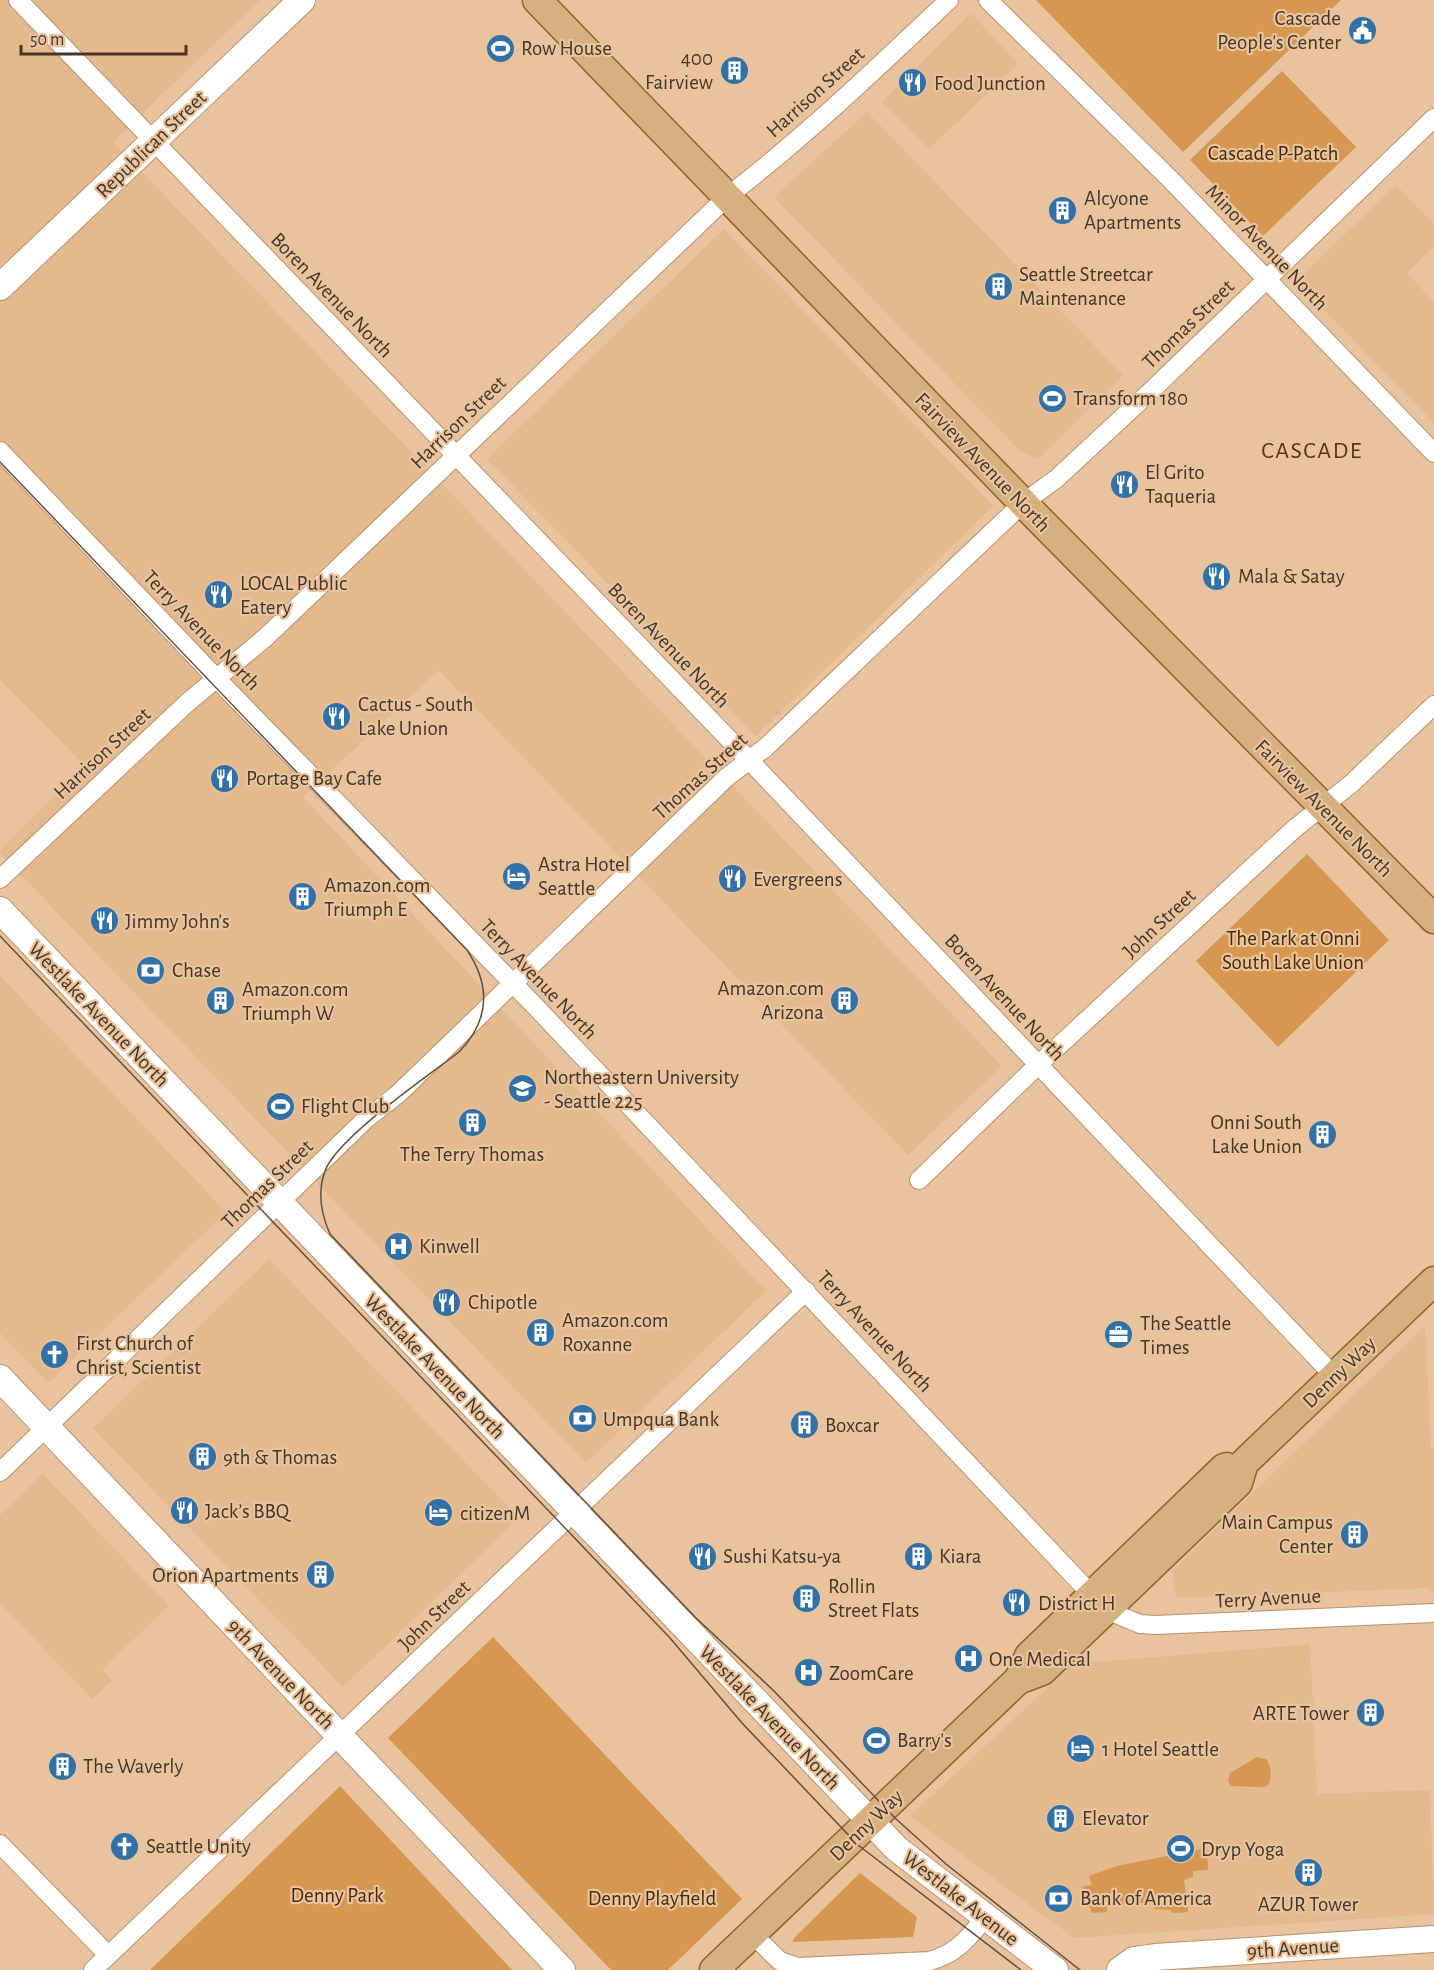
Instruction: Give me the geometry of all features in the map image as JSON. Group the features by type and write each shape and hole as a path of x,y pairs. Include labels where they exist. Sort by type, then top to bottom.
{"main road":[{"name":"Republican Street","path":"0,287 302,0"},
{"name":"Fairview Avenue North","path":"537,0 1023,503 1434,919"},
{"name":"Westlake Avenue North","path":"0,910 870,1821"},
{"name":"Denny Way","path":"714,1970 1018,1680 1029,1656 1099,1602 1224,1468 1244,1463 1434,1281"},
{"name":"9th Avenue North","path":"0,1378 562,1970"},
{"name":"Westlake Avenue","path":"870,1821 897,1849 1055,1970"},
{"name":"9th Avenue","path":"1120,1970 1134,1960 1155,1957 1434,1939"}],"street":[{"name":"Boren Avenue North","path":"18,0 748,760 1335,1377"},
{"name":"Harrison Street","path":"0,879 187,703 266,637 728,196 858,86 949,0"},
{"name":"Minor Avenue North","path":"987,0 1170,179 1434,453"},
{"name":"Thomas Street","path":"0,1472 365,1120 398,1094 725,779 765,748 1023,503 1056,478 1091,446 1434,118"},
{"name":"Terry Avenue North","path":"0,451 217,679 513,983 1099,1602"},
{"name":"John Street","path":"920,1180 1038,1065 1294,829 1351,784 1434,705"},
{"name":"John Street","path":"93,1970 806,1291"},
{"name":"Terry Avenue","path":"1099,1602 1140,1624 1155,1625 1434,1613"},
{"path":"0,1844 108,1955"},
{"path":"752,1934 780,1961 798,1967 929,1961 942,1958 955,1951 986,1917"}],"shaded area":[{"path":"0,0 260,0 113,142 1002,1066 908,1155 439,670 303,797 766,1291 586,1463 0,853 0,850 85,766 0,680"},
{"path":"971,13 1018,64 929,149 882,102"},
{"path":"867,112 1123,375 1038,459 1020,451 774,197"},
{"path":"1396,185 1434,224 1434,247 1407,273 1434,302 1434,423 1296,281"},
{"path":"724,229 993,506 756,736 487,459"},
{"path":"0,976 226,1212 48,1383 0,1333"},
{"path":"269,1259 519,1518 343,1687 93,1428"},
{"path":"1425,1326 1431,1448 1434,1448 1434,1594 1428,1588 1177,1598 1172,1571"},
{"path":"43,1474 169,1606 102,1669 112,1680 92,1699 0,1603 0,1515"},
{"path":"1310,1644 1317,1794 1430,1790 1434,1914 1074,1938 910,1816 1073,1664"}],"green space":[{"path":"1036,0 1341,0 1183,152"},
{"name":"Cascade P-Patch","path":"1282,71 1356,147 1263,236 1190,160"},
{"name":"The Park at Onni South Lake Union","path":"1307,854 1389,940 1278,1047 1196,961"},
{"name":"Denny Playfield","path":"493,1637 742,1899 668,1970 611,1970 388,1738"},
{"path":"1257,1757 1266,1759 1269,1764 1271,1775 1269,1784 1264,1787 1231,1786 1228,1781 1230,1773"},
{"name":"Denny Park","path":"340,1786 512,1970 150,1970 336,1790"},
{"path":"1207,1848 1208,1870 1193,1871 1193,1877 1184,1880 1188,1912 1172,1913 1171,1910 1154,1909 1153,1903 1107,1904 1107,1912 1092,1913 1090,1907 1083,1906 1082,1887 1092,1885 1089,1876 1117,1866"},
{"path":"860,1873 917,1917 913,1937 792,1942 795,1937"}],"tram line":[{"path":"0,462 467,950 475,963 484,1002 477,1028 469,1040 459,1052 364,1125 333,1157 325,1171 321,1187 321,1203 330,1234 695,1617 774,1691 895,1818 946,1864 1080,1970"},
{"path":"0,936 670,1638 742,1723 858,1845 1021,1970"}],"place":[{"name":"Cascade People's Center","path":"1362,30"},
{"name":"Row House","path":"500,48"},
{"name":"400 Fairview","path":"734,70"},
{"name":"Food Junction","path":"913,83"},
{"name":"Alcyone Apartments","path":"1063,210"},
{"name":"Seattle Streetcar Maintenance","path":"998,286"},
{"name":"Transform 180","path":"1052,398"},
{"name":"El Grito Taqueria","path":"1124,484"},
{"name":"Mala & Satay","path":"1217,576"},
{"name":"LOCAL Public Eatery","path":"219,595"},
{"name":"Cactus - South Lake Union","path":"337,716"},
{"name":"Portage Bay Cafe","path":"225,778"},
{"name":"Astra Hotel Seattle","path":"517,876"},
{"name":"Evergreens","path":"732,879"},
{"name":"Amazon.com Triumph E","path":"303,897"},
{"name":"Jimmy John's","path":"104,921"},
{"name":"Chase","path":"151,970"},
{"name":"Amazon.com Arizona","path":"845,1000"},
{"name":"Amazon.com Triumph W","path":"221,1001"},
{"name":"Northeastern University - Seattle 225","path":"523,1089"},
{"name":"Flight Club","path":"280,1106"},
{"name":"The Terry Thomas","path":"472,1123"},
{"name":"Onni South Lake Union","path":"1323,1134"},
{"name":"Kinwell","path":"398,1246"},
{"name":"Chipotle","path":"447,1302"},
{"name":"Amazon.com Roxanne","path":"541,1332"},
{"name":"The Seattle Times","path":"1119,1335"},
{"name":"First Church of Christ, Scientist","path":"55,1355"},
{"name":"Umpqua Bank","path":"582,1419"},
{"name":"Boxcar","path":"804,1425"},
{"name":"9th & Thomas","path":"202,1457"},
{"name":"Jack’s BBQ","path":"184,1511"},
{"name":"citizenM","path":"439,1513"},
{"name":"Main Campus Center","path":"1354,1534"},
{"name":"Sushi Katsu-ya","path":"702,1556"},
{"name":"Kiara","path":"918,1556"},
{"name":"Orion Apartments","path":"320,1575"},
{"name":"Rollin Street Flats","path":"807,1598"},
{"name":"District H","path":"1017,1603"},
{"name":"One Medical","path":"968,1659"},
{"name":"ZoomCare","path":"808,1673"},
{"name":"ARTE Tower","path":"1370,1713"},
{"name":"Barry's","path":"876,1740"},
{"name":"1 Hotel Seattle","path":"1081,1749"},
{"name":"The Waverly","path":"62,1766"},
{"name":"Elevator","path":"1061,1818"},
{"name":"Seattle Unity","path":"125,1846"},
{"name":"Dryp Yoga","path":"1180,1849"},
{"name":"AZUR Tower","path":"1308,1873"},
{"name":"Bank of America","path":"1059,1898"}],"district":[{"name":"CASCADE","path":"1312,450"}]}
